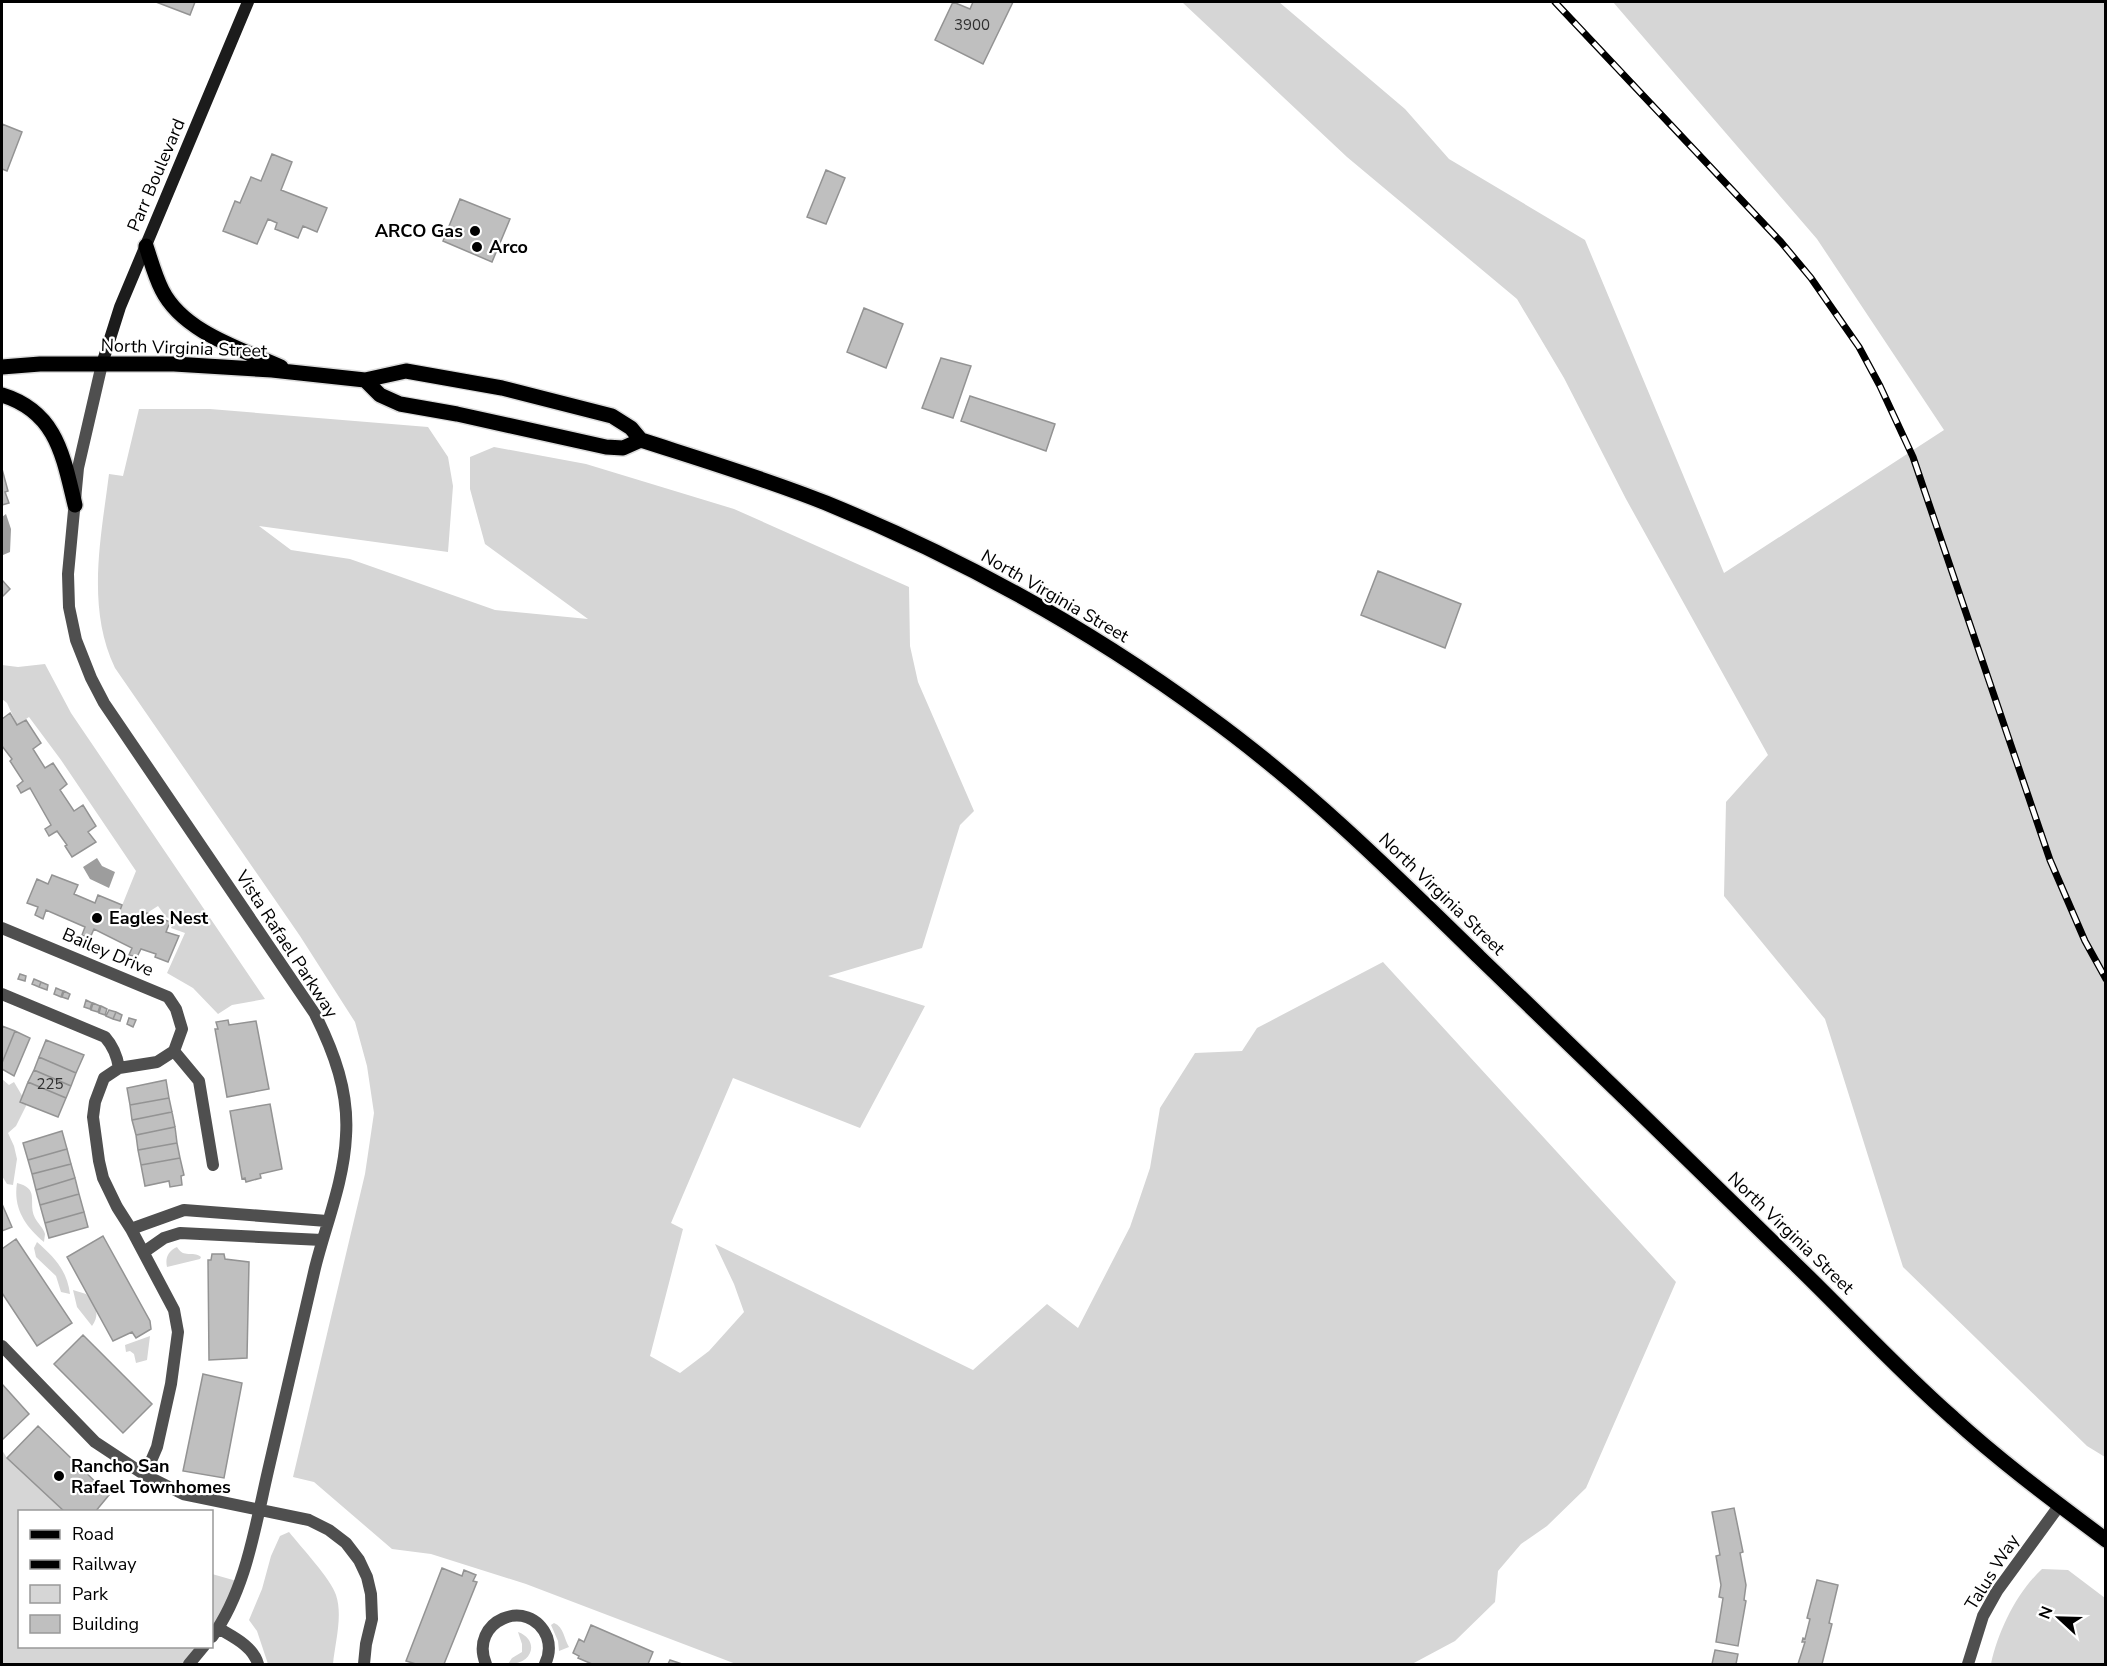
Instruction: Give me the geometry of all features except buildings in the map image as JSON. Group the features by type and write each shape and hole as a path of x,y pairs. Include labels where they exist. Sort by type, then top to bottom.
{"main road":[{"name":"Parr Boulevard","path":"102,364 120,307 248,2"},
{"path":"146,246 162,290 173,308 186,320 204,332 292,373"},
{"name":"North Virginia Street","path":"2,367 40,364 174,364 365,380 406,371 502,388 612,416 631,428 641,440 822,501 948,558 1012,591 1161,682 1267,761 1324,808 1602,1075 1954,1420 2059,1506 2106,1540"},
{"path":"365,380 380,395 400,404 606,447 623,448 641,440"},
{"path":"2,395 29,407 40,416 53,433 62,453 75,505"}],"street":[{"name":"Vista Rafael Parkway","path":"102,364 78,468 68,574 69,607 76,640 91,678 110,713 315,1014 329,1042 339,1071 345,1106 347,1134 344,1167 322,1240 240,1582 215,1632"},
{"name":"Bailey Drive","path":"2,928 168,997 176,1009 182,1029 174,1051"},
{"path":"2,994 105,1037 111,1043 117,1057 118,1068"},
{"path":"145,1475 157,1448 171,1384 178,1332 174,1310 103,1178 93,1118 95,1102 104,1078 118,1068 157,1062 174,1051 199,1081 213,1165"},
{"path":"131,1229 184,1210 327,1221"},
{"path":"144,1252 164,1238 180,1233 322,1240"},
{"path":"2,1346 95,1442 145,1475 183,1494 309,1520 329,1530 346,1543 367,1577 371,1594 372,1619 364,1665"},
{"name":"Talus Way","path":"1968,1665 1983,1616 1997,1591 2059,1506"},
{"path":"486,1665 482,1657 485,1634 502,1618 514,1616 525,1617 535,1622 543,1630 548,1641 549,1652 545,1665"},
{"path":"215,1632 248,1647 258,1665"},
{"path":"189,1665 203,1648"}],"green space":[{"path":"1182,2 1279,2 1405,109 1449,159 1585,240 1724,573 1944,430 1817,239 1613,2 2105,2 2105,1457 2087,1446 1903,1267 1825,1019 1724,896 1726,802 1768,755 1626,499 1564,378 1517,299 1347,157"},
{"path":"139,409 210,409 428,427 448,457 453,486 448,552 259,526 291,550 350,559 495,610 588,619 485,544 470,489 470,457 494,447 586,464 734,509 909,587 910,646 918,682 974,811 960,825 922,948 828,976 925,1006 860,1128 733,1078 671,1223 683,1229 650,1356 680,1373 709,1351 744,1312 715,1244 973,1370 1047,1304 1078,1328 1130,1227 1150,1168 1160,1108 1195,1053 1242,1051 1257,1028 1383,962 1676,1282 1586,1488 1547,1526 1521,1544 1498,1571 1495,1602 1455,1641 1412,1664 736,1664 526,1584 431,1554 392,1549 314,1482 293,1477 365,1174 374,1113 367,1066 355,1022 300,936 115,668 106,645 98,597 98,572 109,474 123,476"},
{"path":"45,664 71,713 265,999 232,1005 218,1014 193,988 167,973 185,933 171,928 175,920 166,917 158,906 147,913 142,923 119,913 136,871 29,717 17,725 7,703 2,699 2,665 18,667"},
{"path":"2,1079 9,1085 14,1082 27,1104 16,1126 8,1133 17,1159 13,1185 7,1184 2,1176"},
{"path":"17,1183 29,1189 31,1193 33,1212 45,1234 44,1242 31,1230 22,1216 17,1201"},
{"path":"37,1242 63,1271 70,1294 61,1292 56,1276 36,1257 34,1248"},
{"path":"177,1247 182,1253 201,1257 167,1267 168,1255"},
{"path":"73,1290 86,1294 94,1306 96,1317 92,1326 77,1307"},
{"path":"150,1336 147,1360 136,1363 134,1354 130,1351 126,1352 125,1345"},
{"path":"2,1450 7,1458 64,1510 18,1510 18,1648 203,1648 189,1664 2,1664"},
{"path":"289,1532 322,1572 336,1595 339,1621 333,1664 268,1664 257,1631 249,1620 280,1536"},
{"path":"2042,1569 2068,1570 2105,1598 2105,1664 1991,1664 1998,1638 2010,1613 2024,1589"},
{"path":"213,1574 240,1582 213,1635"},
{"path":"554,1623 562,1630 569,1647 559,1651 558,1641 551,1625"},
{"path":"518,1632 529,1641 531,1651 523,1661 508,1664 512,1658 522,1652"}],"shaded area":[{"path":"6,514 11,529 10,552 3,555 2,517"},
{"path":"97,858 102,866 115,872 109,888 90,879 83,867"}],"railway":[{"path":"1555,2 1781,242 1811,278 1859,347 1913,457 2050,860 2085,941 2106,979"}],"place":[{"name":"ARCO Gas","path":"475,231"},
{"name":"Arco","path":"477,247"},
{"name":"Eagles Nest","path":"97,918"},
{"name":"Rancho San Rafael Townhomes","path":"59,1476"}]}
